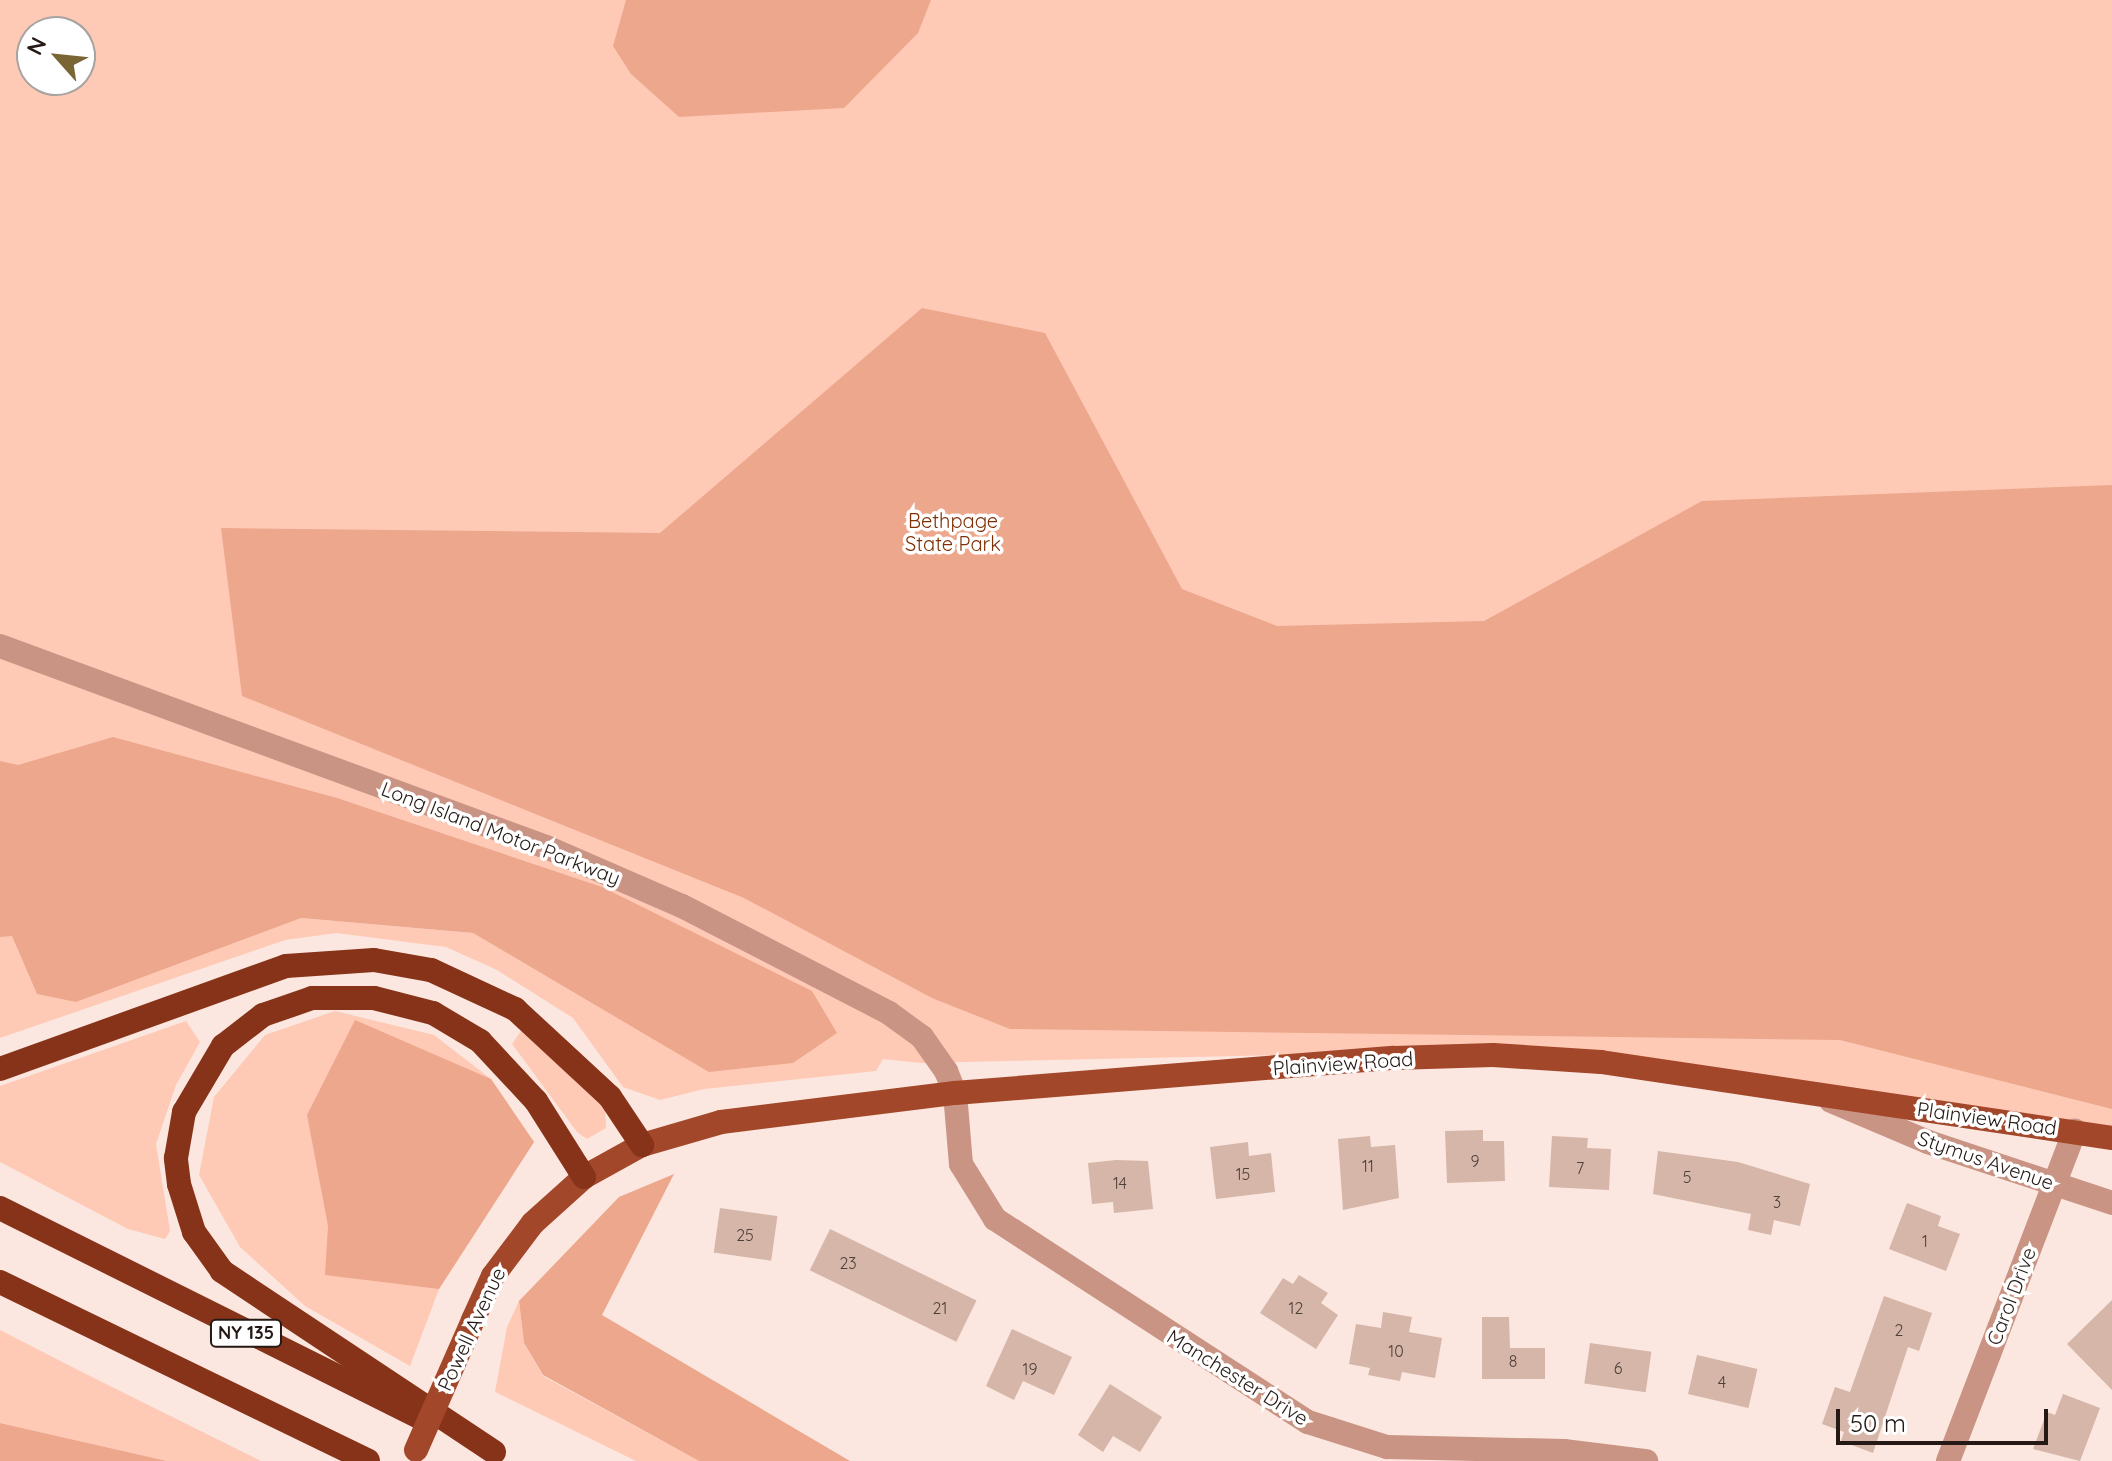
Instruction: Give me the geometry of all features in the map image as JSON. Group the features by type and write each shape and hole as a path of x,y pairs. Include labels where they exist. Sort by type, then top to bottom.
{"highway":[{"path":"0,1069 286,966 374,960 431,970 515,1009 610,1097 642,1145"},
{"path":"503,1457 222,1271 194,1232 179,1184 176,1158 184,1112 223,1046 263,1015 312,998 374,998 433,1013 480,1041 536,1101 584,1177"},
{"name":"NY 135","path":"0,1208 503,1457"},
{"path":"0,1282 368,1461"}],"main road":[{"name":"Plainview Road","path":"584,1177 642,1145 721,1122 955,1093 1394,1058 1493,1055 1601,1062 2112,1138"},
{"name":"Powell Avenue","path":"411,1461 473,1320 512,1247 584,1177"}],"street":[{"name":"Long Island Motor Parkway","path":"0,646 546,847 682,906 889,1013 922,1037 955,1093"},
{"name":"Manchester Drive","path":"955,1093 961,1164 995,1219 1308,1422 1387,1447 1564,1451 1646,1461"},
{"name":"Stymus Avenue","path":"1818,1095 1928,1142 2112,1203"},
{"name":"Carol Drive","path":"1948,1461 2075,1131"}],"green space":[{"name":"Bethpage State Park","path":"0,0 2112,0 2112,1138 1551,1049 920,1063 883,1059 876,1071 704,1089 660,1100 623,1087 573,1018 497,970 446,947 336,933 285,940 0,1038","holes":["319,850 613,959 598,1005 473,933 301,918"]},
{"path":"626,0 931,0 918,33 844,108 679,117 631,74 613,46"},
{"path":"922,308 1045,333 1182,589 1277,626 1484,621 1702,501 2112,485 2112,1109 1840,1040 1010,1029 932,998 744,898 242,696 221,528 660,533"},
{"path":"113,737 337,798 602,887 812,991 837,1033 793,1063 709,1072 473,933 301,918 76,1002 37,994 12,936 0,937 0,761 18,765"},
{"path":"335,1011 434,1035 491,1079 534,1142 439,1289 410,1366 305,1306 240,1247 199,1175 214,1097 265,1035"},
{"path":"355,1020 491,1079 534,1142 439,1289 325,1275 328,1226 307,1115"},
{"path":"186,1021 200,1042 176,1085 156,1144 170,1231 165,1239 128,1229 0,1162 0,1086"},
{"path":"523,1028 605,1108 606,1128 587,1139 577,1132 512,1044"},
{"path":"674,1174 602,1315 850,1461 699,1461 543,1375 524,1343 519,1301 619,1197"},
{"path":"519,1301 524,1343 543,1376 699,1461 636,1461 495,1392 507,1327"},
{"path":"0,1330 261,1461 167,1461 0,1423"},
{"path":"0,1423 167,1461 0,1461"}],"building":[{"path":"1483,1130 1483,1141 1504,1141 1505,1181 1447,1183 1445,1131"},
{"path":"1370,1136 1371,1147 1395,1145 1399,1198 1343,1210 1338,1139"},
{"path":"1552,1136 1588,1138 1587,1148 1611,1149 1609,1190 1549,1187"},
{"path":"1248,1142 1249,1156 1271,1153 1275,1192 1216,1199 1210,1147"},
{"path":"1658,1151 1738,1162 1810,1184 1800,1226 1774,1220 1771,1235 1748,1230 1751,1214 1653,1194"},
{"path":"1148,1161 1153,1209 1114,1213 1113,1202 1092,1204 1088,1163"},
{"path":"1907,1203 1941,1216 1938,1226 1960,1234 1946,1271 1889,1249"},
{"path":"720,1208 777,1216 771,1261 714,1253"},
{"path":"830,1229 977,1300 956,1342 810,1270"},
{"path":"1299,1275 1328,1293 1321,1303 1338,1315 1316,1349 1260,1313 1283,1278 1293,1284"},
{"path":"1884,1296 1932,1313 1919,1351 1908,1347 1873,1453 1841,1441 1844,1432 1822,1424 1835,1387 1850,1392"},
{"path":"2112,1300 2112,1390 2067,1344"},
{"path":"1383,1312 1412,1317 1409,1332 1442,1338 1435,1378 1402,1372 1400,1381 1368,1375 1370,1368 1349,1364 1356,1324 1381,1328"},
{"path":"1482,1317 1509,1317 1510,1348 1545,1348 1545,1379 1482,1379"},
{"path":"1012,1329 1072,1357 1054,1395 1023,1381 1014,1400 986,1386"},
{"path":"1590,1343 1651,1352 1646,1392 1584,1384"},
{"path":"1697,1355 1757,1369 1748,1408 1688,1394"},
{"path":"1110,1384 1162,1417 1140,1452 1113,1436 1103,1452 1078,1435"},
{"path":"2063,1394 2100,1408 2080,1461 2033,1449 2047,1412 2055,1415"}]}
